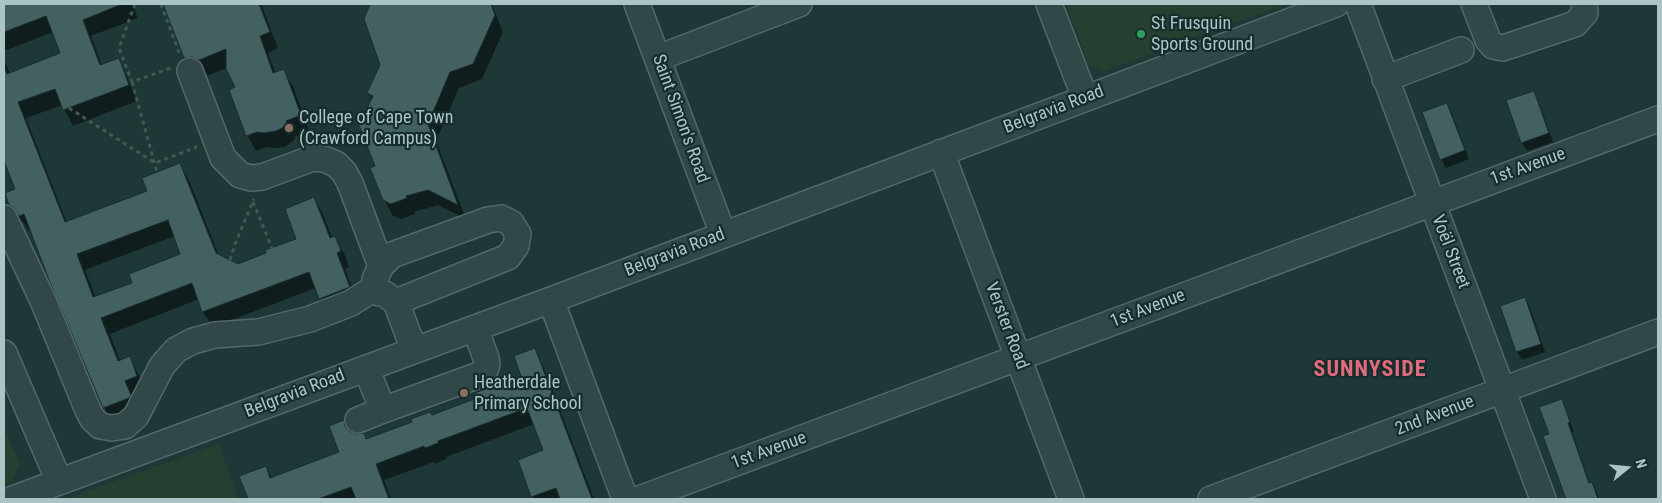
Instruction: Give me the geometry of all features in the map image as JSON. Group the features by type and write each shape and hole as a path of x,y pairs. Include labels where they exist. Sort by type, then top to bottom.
{"street":[{"name":"Saint Simon's Road","path":"637,4 723,234"},
{"path":"658,58 799,4"},
{"path":"1049,4 1084,98"},
{"name":"Belgravia Road","path":"13,499 551,300 1336,4"},
{"name":"Voël Street","path":"1358,4 1543,499"},
{"path":"1474,4 1488,40 1493,46 1504,48 1575,24 1585,13 1584,4"},
{"path":"1385,78 1461,50"},
{"path":"187,67 223,158 240,175 251,178 262,177 312,158 324,159 336,164 344,172 350,183 381,266"},
{"name":"1st Avenue","path":"639,499 1658,119"},
{"name":"Verster Road","path":"940,152 1071,499"},
{"path":"4,218 44,303 87,408 92,418 100,426 112,428 125,426 136,416 162,366 176,350 193,340 215,335 258,332 310,319 351,303 370,292 381,266 392,256 488,220 501,218 511,223 518,234 516,246 508,257 396,302"},
{"path":"370,292 385,294 396,302 414,350"},
{"path":"551,300 625,499"},
{"path":"358,420 479,375 485,370 486,358 475,328"},
{"name":"2nd Avenue","path":"1211,499 1658,332"},
{"path":"4,353 59,481"},
{"path":"366,368 383,410"}],"path":[{"path":"135,4 118,48 132,82 157,172"},
{"path":"132,82 187,67 161,4"},
{"path":"68,108 155,162"},
{"path":"155,162 216,139"},
{"path":"230,260 262,177"},
{"path":"253,202 272,248"}],"green space":[{"name":"St Frusquin Sports Ground","path":"1066,4 1286,4 1105,71 1089,65"},
{"path":"4,428 20,464 11,482 4,484"},
{"path":"218,444 238,499 66,499"}],"building":[{"path":"4,4 122,4 83,20 100,65 119,58 129,85 63,110 55,89 18,102 65,222 147,191 142,178 180,163 216,253 238,264 266,253 265,250 296,239 285,209 314,197 330,238 335,236 341,251 337,253 350,287 319,299 309,272 202,312 192,283 101,318 118,361 130,356 137,376 125,381 131,395 129,398 103,408 49,280 24,214 19,216 13,207 9,205 5,193 15,189 4,161 4,67 7,74 60,53 46,16 4,32","holes":["168,220 180,254 129,274 132,283 93,297 77,254"]},
{"path":"163,4 259,4 270,32 260,36 273,73 284,69 301,115 286,121 287,123 282,128 276,131 257,132 246,136 229,90 235,87 226,69 226,49 199,60 192,57 184,58"},
{"path":"370,4 491,4 495,15 473,64 450,72 428,124 458,205 428,190 406,196 407,198 391,204 383,200 370,168 375,166 359,125 373,96 367,93 380,65 364,19"},
{"path":"1534,91 1549,133 1521,143 1506,100"},
{"path":"1447,103 1465,150 1440,160 1422,112"},
{"path":"1525,297 1541,344 1516,352 1500,306"},
{"path":"535,348 592,499 560,499 556,488 531,497 518,460 543,450 527,408 438,441 438,443 425,448 424,446 376,464 389,499 356,499 351,487 318,499 248,499 239,476 266,466 270,478 339,452 329,426 344,420 345,426 349,431 356,434 364,433 366,439 412,422 411,419 430,412 432,415 477,398 475,393 521,376 514,356"},
{"path":"1562,399 1570,422 1568,423 1589,483 1592,482 1598,499 1566,499 1543,436 1549,434 1539,407"}],"place":[{"name":"St Frusquin Sports Ground","path":"1141,34"},
{"name":"College of Cape Town (Crawford Campus)","path":"289,128"},
{"name":"Heatherdale Primary School","path":"464,393"}],"district":[{"name":"SUNNYSIDE","path":"1370,370"}]}
